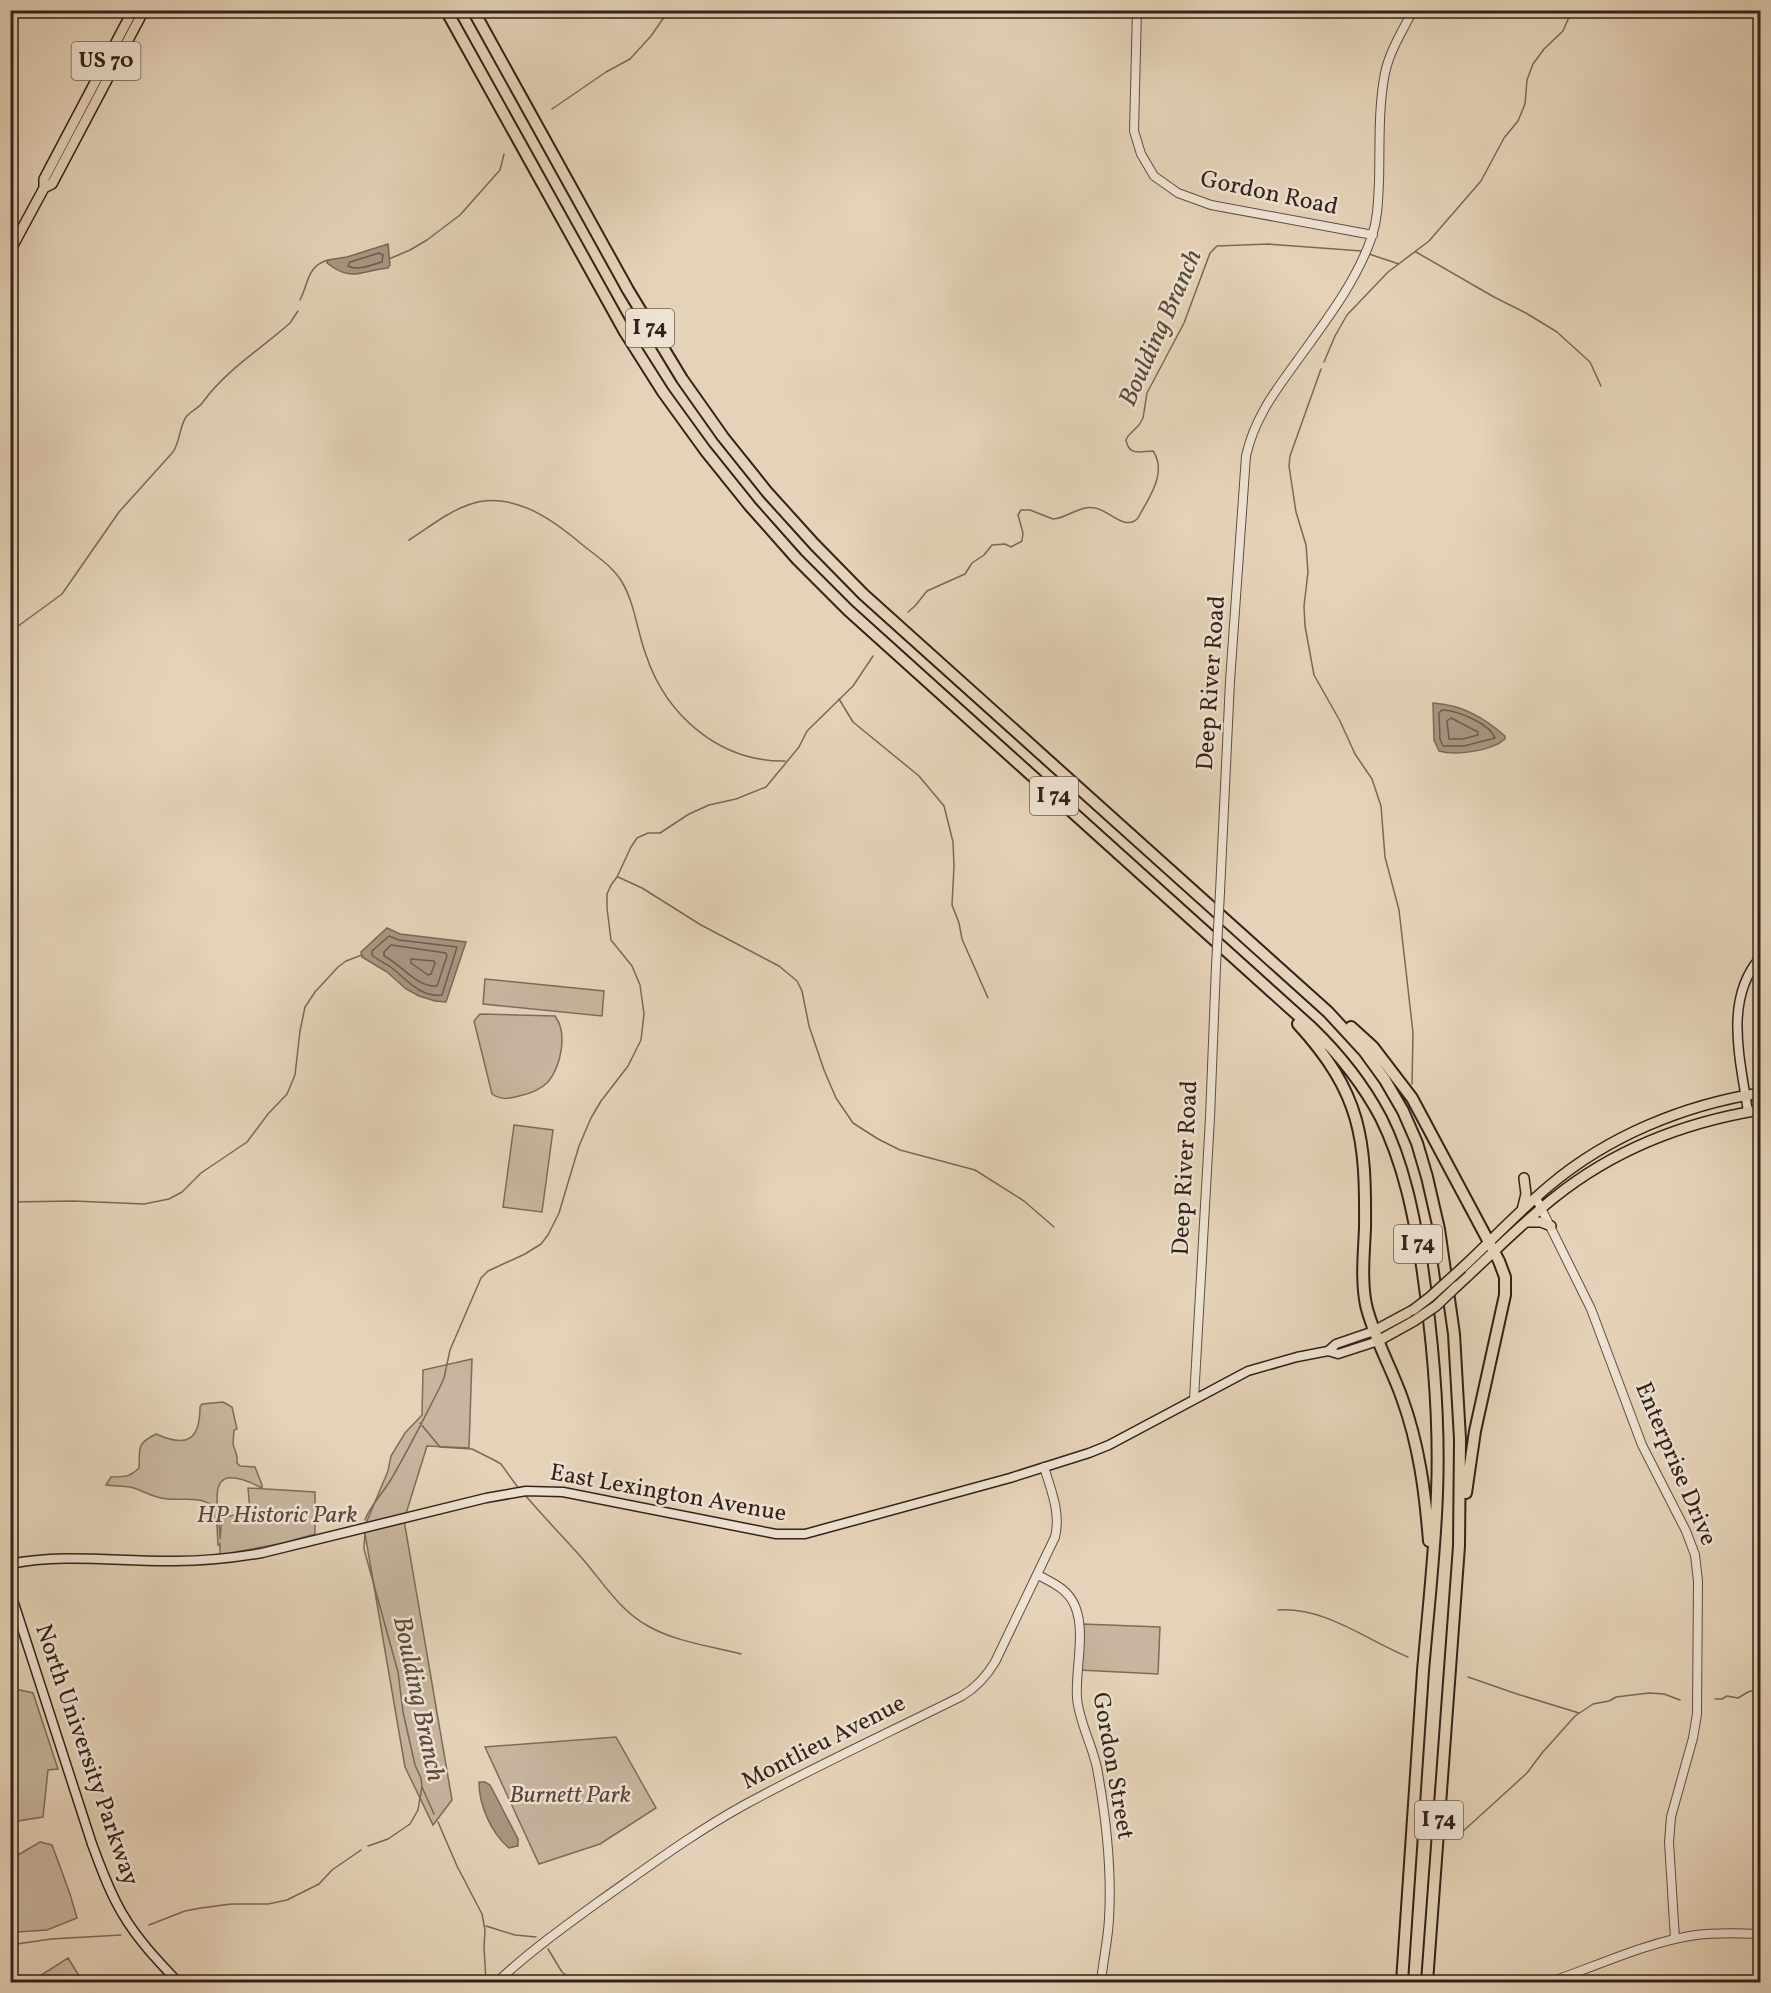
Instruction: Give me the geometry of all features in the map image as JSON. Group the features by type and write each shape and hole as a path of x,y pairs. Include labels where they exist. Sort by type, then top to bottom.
{"highway":[{"name":"I 74","path":"446,10 638,352 684,422 750,506 797,560 853,615 1312,1028 1352,1072 1382,1121 1401,1167 1421,1259 1434,1362 1438,1466 1402,1983"},
{"name":"I 74","path":"473,10 657,340 702,409 767,492 863,594 1315,1000 1353,1037 1385,1080 1410,1127 1427,1177 1443,1255 1456,1360 1460,1439 1459,1546 1427,1983"},
{"path":"477,10 501,61"},
{"path":"1251,973 1323,1053 1339,1076 1352,1105 1364,1159 1366,1306 1401,1395 1418,1452 1425,1498 1431,1570"},
{"path":"1315,1000 1362,1037 1399,1079 1423,1118 1504,1272 1506,1288 1474,1440 1459,1546"}],"main road":[{"name":"US 70","path":"10,251 44,188 44,179 133,10"},
{"name":"US 70","path":"44,188 52,184 144,10"},
{"path":"1748,1112 1737,1018 1743,989 1761,958"},
{"path":"1376,1336 1414,1322 1436,1306 1463,1281 1522,1210 1548,1186 1592,1155 1641,1128 1690,1110 1761,1093"},
{"path":"1376,1336 1413,1310 1462,1268 1526,1222 1585,1175 1648,1142 1695,1125 1761,1110"},
{"path":"1522,1210 1526,1194 1524,1178 1536,1186 1548,1186"},
{"path":"1526,1222 1541,1222 1551,1226"},
{"name":"East Lexington Avenue","path":"10,1564 53,1559 174,1561 232,1558 262,1553 486,1498 526,1491 563,1492 776,1534 805,1534 1044,1467 1109,1445 1234,1377 1257,1367 1328,1352 1336,1344 1376,1336"},
{"name":"North University Parkway","path":"10,1591 106,1883 129,1924 178,1983"}],"street":[{"name":"Gordon Road","path":"1137,10 1134,131 1141,154 1154,176 1178,193 1211,205 1372,235"},
{"name":"Deep River Road","path":"1194,1399 1210,1118 1230,681 1244,475 1248,447 1253,430 1267,404 1329,314 1365,252 1372,235 1378,203 1384,82 1391,55 1413,10"},
{"name":"Enterprise Drive","path":"1536,1198 1598,1325 1642,1445 1686,1531 1695,1555 1698,1581 1697,1714 1694,1738 1671,1817 1669,1842 1675,1939"},
{"name":"Montlieu Avenue","path":"497,1983 521,1959 549,1938 699,1832 751,1801 962,1696 985,1679 1053,1543 1058,1525 1044,1467"},
{"name":"Gordon Street","path":"1038,1575 1066,1591 1074,1604 1079,1620 1077,1698 1097,1769 1107,1849 1109,1917 1101,1983"},
{"path":"1550,1983 1654,1944 1675,1939 1714,1934 1761,1934"}],"green space":[{"path":"485,979 604,991 602,1016 483,1004"},
{"path":"480,1014 555,1016 559,1023 562,1040 559,1059 548,1082 535,1091 512,1098 502,1098 492,1094 474,1021"},
{"path":"514,1125 553,1130 542,1212 503,1207"},
{"path":"472,1359 469,1448 427,1446 404,1520 452,1800 433,1825 405,1767 364,1528 388,1471 391,1456 405,1433 422,1415 423,1370"},
{"name":"HP Historic Park","path":"223,1402 232,1407 237,1429 234,1430 233,1444 237,1463 240,1466 255,1467 262,1488 243,1480 230,1478 222,1481 218,1488 217,1498 220,1539 222,1518 250,1511 248,1488 315,1492 315,1534 283,1543 220,1555 212,1505 200,1500 167,1499 130,1487 106,1485 111,1477 126,1476 139,1468 140,1447 145,1441 156,1434 176,1440 190,1438 197,1427 202,1404"},
{"path":"1082,1624 1160,1627 1158,1674 1079,1670"},
{"path":"11,1688 33,1693 58,1769 48,1770 43,1817 11,1822"},
{"name":"Burnett Park","path":"616,1737 656,1808 600,1844 539,1864 485,1747"},
{"path":"40,1842 52,1845 77,1918 47,1930 17,1932 11,1926 11,1859"},
{"path":"68,1958 83,1982 37,1982 35,1979"}],"water":[{"path":"388,244 390,265 388,268 350,274 327,263 328,260 347,257"},
{"path":"1433,703 1453,706 1472,713 1497,729 1505,736 1505,739 1491,747 1473,751 1454,753 1439,751 1434,740"},
{"path":"387,928 400,934 466,942 446,1002 419,996 362,957 361,952"},
{"path":"479,1782 490,1785 518,1839 518,1846 509,1848 492,1827 481,1800"}],"waterway":[{"path":"552,109 606,72 630,59 651,36 669,10"},
{"name":"Boulding Branch","path":"1324,362 1347,315 1388,272 1429,241 1481,181 1504,138 1518,121 1525,104 1527,80 1533,64 1544,49 1563,31 1572,10"},
{"path":"389,259 427,240 460,215 500,170 504,154"},
{"name":"Boulding Branch","path":"908,612 927,591 965,574 972,563 984,555 992,545 1005,544 1011,547 1022,541 1023,533 1018,515 1021,510 1030,510 1053,519 1079,510 1095,508 1122,522 1133,522 1138,518 1155,486 1157,459 1153,451 1133,451 1126,440 1143,418 1147,393 1184,323 1210,253 1217,246 1268,244 1362,251"},
{"path":"1416,252 1557,332 1590,362 1601,386"},
{"name":"Boulding Branch","path":"1369,254 1399,264"},
{"path":"300,300 312,271 316,266 328,260"},
{"path":"10,632 62,594 119,512 173,452 186,417 233,370 290,323 298,311"},
{"path":"1321,369 1290,456 1289,466 1296,512 1306,545 1308,572 1304,606 1305,626 1314,675 1340,721 1355,754 1372,779 1381,806 1385,857 1399,910 1413,1033 1412,1084"},
{"path":"409,540 452,512 483,501 513,503 541,515 567,532 618,576 630,599 643,646 655,677 681,715 717,744 761,759 785,761"},
{"name":"Boulding Branch","path":"365,1520 397,1470 439,1389 444,1378 450,1350 481,1278 488,1271 541,1244 548,1235 559,1213 579,1146 591,1118 628,1066 641,1040 644,1014 640,985 632,966 611,940 607,908 607,894 631,847 637,838 648,833 660,833 689,814 709,805 736,799 766,787 799,747 807,731 853,686 873,656"},
{"path":"839,699 853,722 919,776 944,806 953,842 952,905 962,939 988,998"},
{"path":"618,877 642,888 701,925 779,966 797,981 802,991 809,1026 824,1070 836,1098 853,1123 900,1150 975,1170 1024,1201 1054,1227"},
{"path":"10,1202 74,1201 144,1204 169,1199 182,1192 201,1173 247,1142 287,1094 295,1075 305,1007 315,992 338,967 362,955"},
{"path":"420,1423 440,1447 472,1449 501,1464 519,1489"},
{"path":"525,1495 628,1612 648,1626 670,1636 741,1654"},
{"name":"Boulding Branch","path":"365,1532 364,1549 398,1672 403,1712 422,1786 418,1810 410,1824 388,1839 368,1846"},
{"path":"1278,1610 1296,1610 1329,1619 1408,1657"},
{"path":"1468,1677 1579,1713"},
{"path":"1715,1699 1727,1696 1738,1698 1760,1688"},
{"path":"1460,1834 1527,1773 1575,1716 1593,1704 1616,1697 1649,1693 1664,1694 1680,1700"},
{"path":"422,1787 434,1814"},
{"path":"438,1822 457,1866 482,1914 485,1930 486,1982"},
{"name":"Boulding Branch","path":"149,1925 185,1911 201,1908 231,1904 268,1904 287,1900 319,1884 332,1870 361,1850"},
{"path":"486,1926 515,1935 536,1937"},
{"name":"Boulding Branch","path":"10,1945 51,1939 121,1935"},
{"path":"548,1949 562,1972 576,1982"}]}
